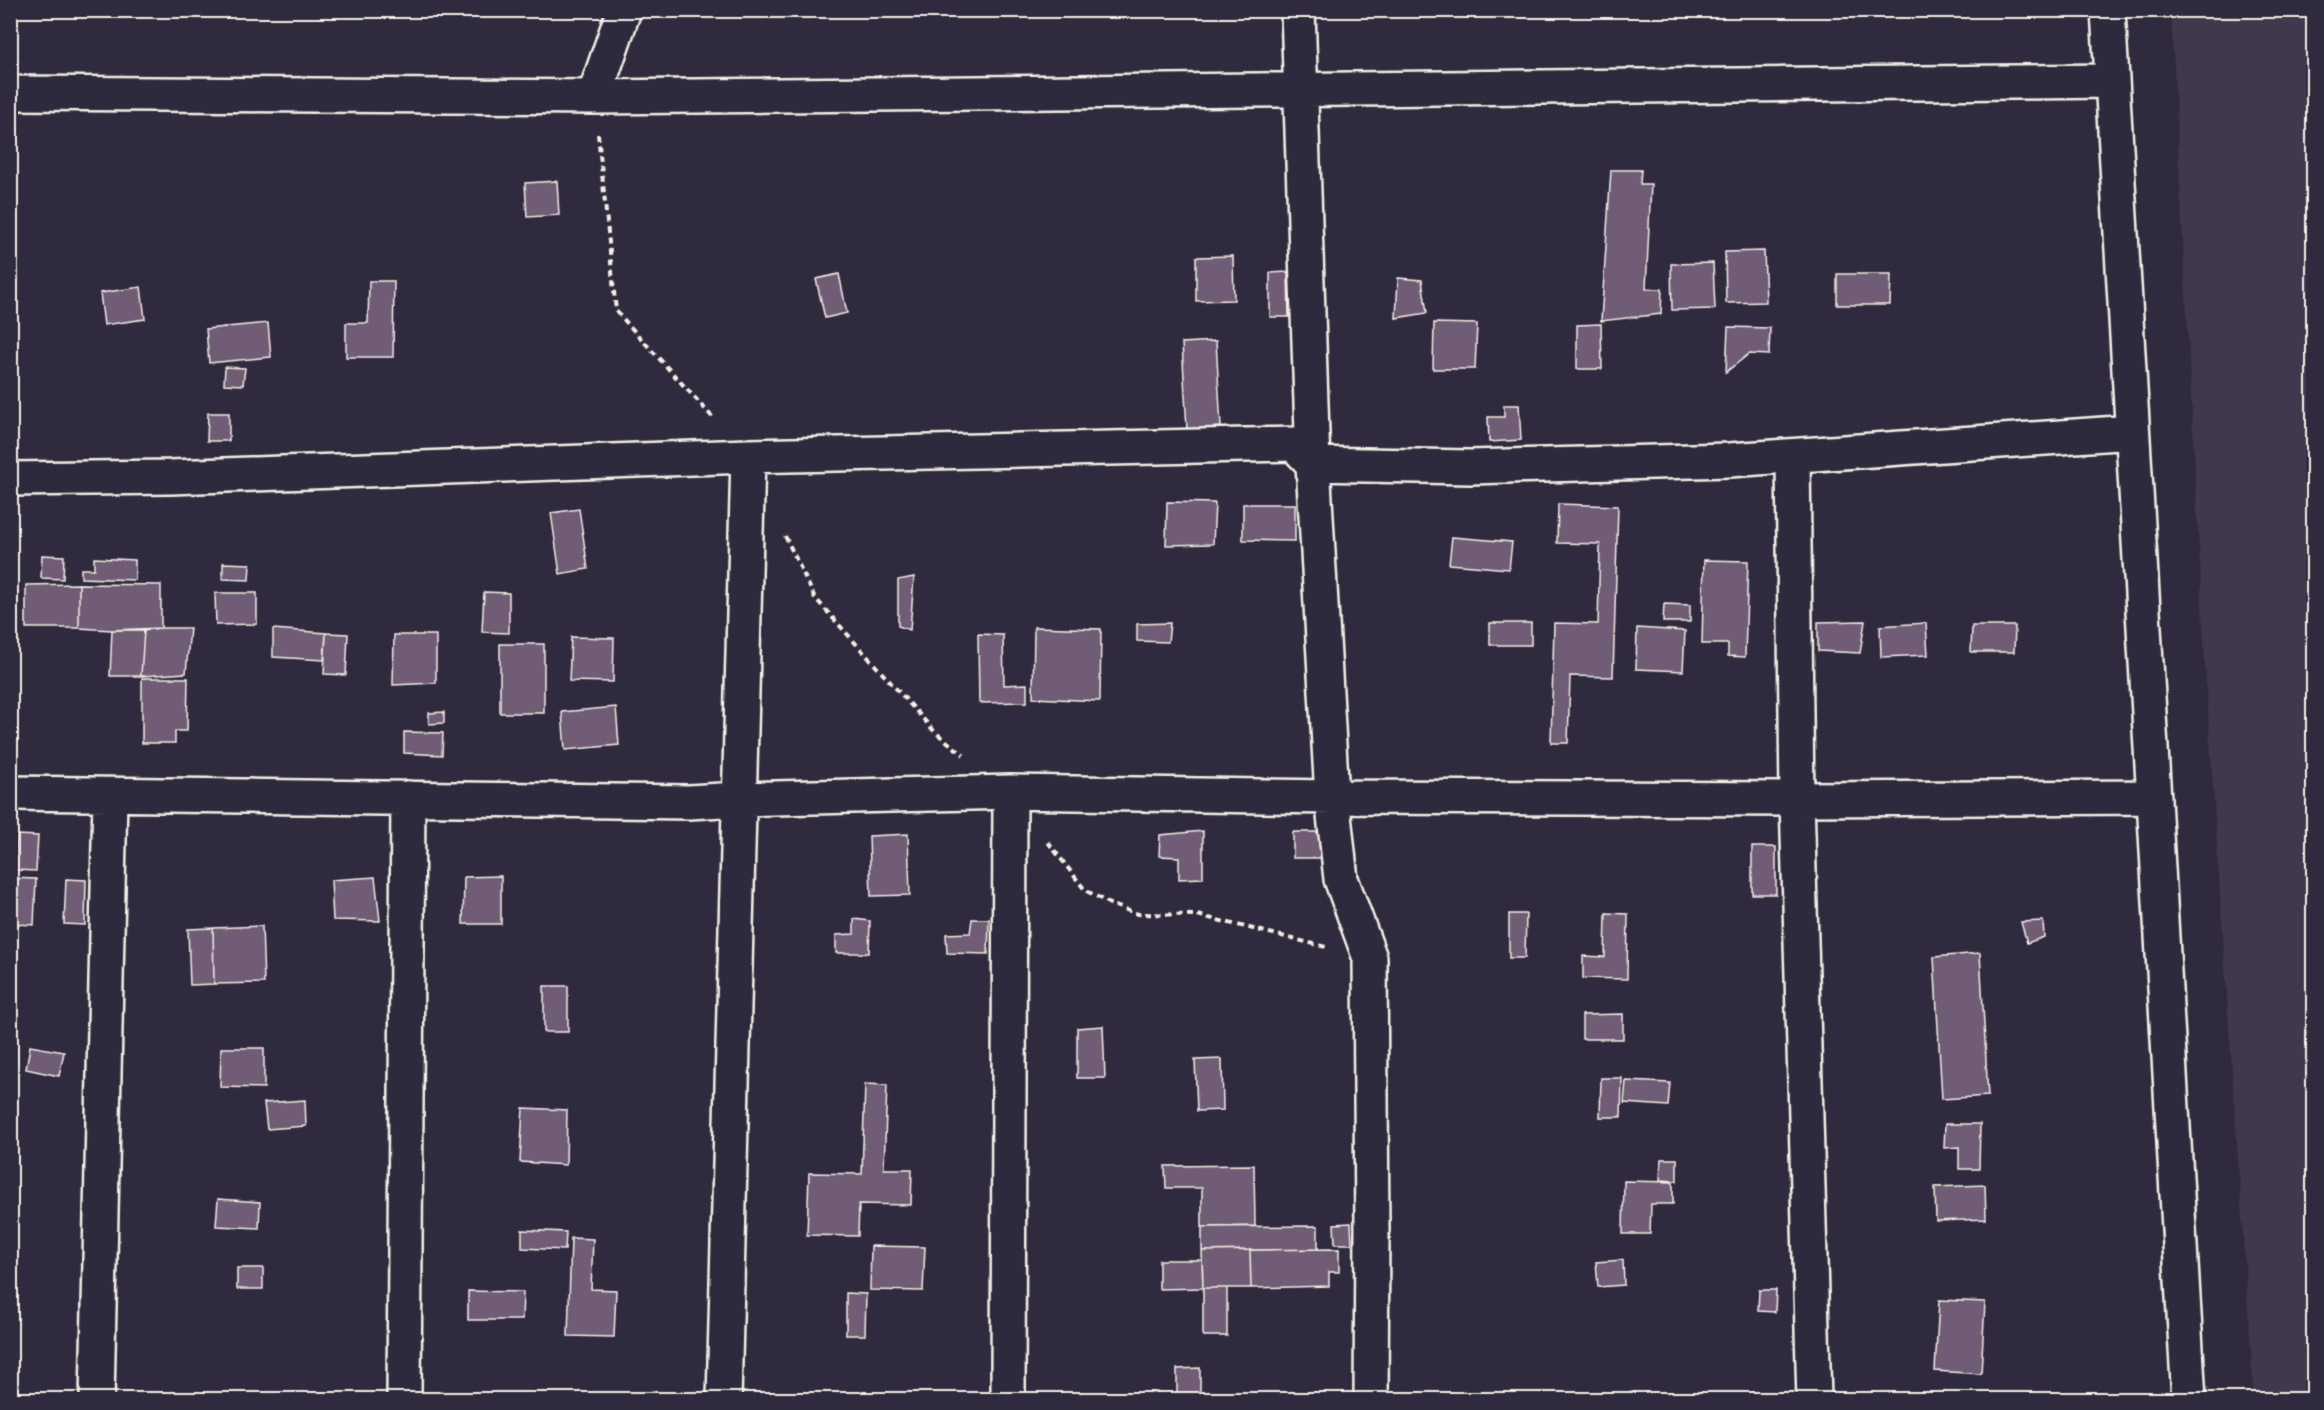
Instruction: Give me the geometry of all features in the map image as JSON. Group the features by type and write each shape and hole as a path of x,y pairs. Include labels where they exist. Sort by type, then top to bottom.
{"street":[{"path":"594,97 624,10"},
{"path":"1298,10 1312,464 1332,797 1341,879 1370,958 1371,1400"},
{"path":"2108,10 2189,1400"},
{"path":"10,93 594,97 2112,81"},
{"path":"10,479 170,477 748,456 1294,444 1312,464 1470,466 1793,457 2132,432"},
{"path":"724,1400 748,456"},
{"path":"1793,457 1797,799 1814,1400"},
{"path":"10,793 689,802 1010,792 1332,797 1797,799 2154,797"},
{"path":"1008,1400 1010,792"},
{"path":"97,1400 110,795"},
{"path":"404,1400 408,798"}],"path":[{"path":"594,97 616,311 748,456"}],"shaded area":[{"path":"2171,11 2313,11 2313,1399 2254,1399 2206,682"}],"building":[{"path":"1611,170 1641,170 1640,184 1651,184 1646,289 1662,289 1661,314 1601,321"},
{"path":"557,181 559,215 527,217 525,183"},
{"path":"1764,251 1766,302 1726,303 1725,252"},
{"path":"1233,256 1234,300 1196,301 1196,257"},
{"path":"1713,263 1715,309 1672,310 1671,264"},
{"path":"1288,272 1289,317 1270,317 1270,273"},
{"path":"839,274 847,313 825,318 816,279"},
{"path":"1837,274 1891,274 1890,305 1837,305"},
{"path":"1398,278 1422,280 1427,313 1396,318"},
{"path":"369,281 394,281 393,357 346,357 346,323 368,323"},
{"path":"141,287 145,319 104,325 100,293"},
{"path":"268,323 271,357 209,363 206,329"},
{"path":"1434,323 1477,324 1475,369 1433,369"},
{"path":"1601,324 1602,369 1577,369 1577,325"},
{"path":"1728,327 1770,328 1769,355 1749,354 1726,372"},
{"path":"1216,341 1221,427 1187,430 1182,343"},
{"path":"225,367 245,368 243,385 224,384"},
{"path":"1504,405 1519,405 1521,440 1489,442 1488,417 1504,417"},
{"path":"208,413 229,413 229,441 207,441"},
{"path":"1167,502 1215,503 1213,544 1166,545"},
{"path":"1243,504 1295,504 1295,541 1243,540"},
{"path":"1558,504 1618,506 1613,677 1570,676 1568,743 1551,743 1554,623 1598,624 1600,544 1557,543"},
{"path":"579,509 588,569 560,574 551,513"},
{"path":"1452,537 1512,542 1509,569 1449,564"},
{"path":"42,555 64,556 63,579 41,578"},
{"path":"94,558 135,560 135,580 81,578 81,569 94,569"},
{"path":"1704,560 1748,561 1745,657 1728,656 1728,644 1702,644"},
{"path":"223,563 250,564 249,580 223,579"},
{"path":"914,577 910,630 898,626 898,580"},
{"path":"79,584 161,585 161,628 112,630 79,628"},
{"path":"79,584 79,628 26,628 26,585"},
{"path":"10,589 16,590 13,624 10,624"},
{"path":"484,592 509,593 509,633 482,632"},
{"path":"215,593 257,593 257,624 216,625"},
{"path":"1664,604 1690,605 1690,622 1663,622"},
{"path":"1865,621 1860,653 1818,651 1818,622"},
{"path":"1170,623 1168,642 1137,641 1137,624"},
{"path":"1490,623 1531,623 1531,645 1490,645"},
{"path":"1926,623 1928,655 1881,657 1880,626"},
{"path":"1972,626 2015,626 2014,652 1971,652"},
{"path":"1034,627 1101,629 1100,701 1033,698"},
{"path":"190,628 186,673 141,676 144,630"},
{"path":"1637,628 1685,631 1683,671 1636,669"},
{"path":"273,629 326,633 324,660 273,657"},
{"path":"112,630 144,630 141,676 110,676"},
{"path":"326,633 348,634 346,675 324,674"},
{"path":"978,634 1003,635 1004,685 1027,684 1027,702 979,703"},
{"path":"394,635 436,635 436,683 393,685"},
{"path":"571,637 614,638 613,682 569,681"},
{"path":"500,644 544,644 544,713 500,713"},
{"path":"142,678 188,678 187,731 175,731 175,743 142,743"},
{"path":"616,707 619,745 565,750 562,712"},
{"path":"444,712 444,723 429,724 429,713"},
{"path":"10,724 17,724 16,745 10,745"},
{"path":"404,732 443,733 442,755 404,753"},
{"path":"1203,831 1203,878 1179,879 1179,857 1159,856 1160,835"},
{"path":"1293,832 1323,832 1323,858 1293,858"},
{"path":"908,834 910,895 871,896 869,836"},
{"path":"17,835 38,836 36,871 15,870"},
{"path":"1752,847 1776,847 1776,894 1752,894"},
{"path":"501,876 501,924 463,924 464,877"},
{"path":"375,877 380,921 333,920 331,880"},
{"path":"10,878 36,879 34,925 16,924 17,902 10,902"},
{"path":"66,879 86,880 85,925 64,924"},
{"path":"1606,913 1628,914 1627,979 1583,978 1583,956 1605,957"},
{"path":"1509,914 1526,914 1525,958 1509,958"},
{"path":"854,919 870,921 869,953 836,953 836,935 854,934"},
{"path":"972,919 989,919 988,954 947,953 946,934 970,933"},
{"path":"2043,921 2044,937 2027,943 2021,922"},
{"path":"262,926 264,983 214,984 213,928"},
{"path":"213,928 214,984 190,985 188,929"},
{"path":"1980,953 1988,1096 1942,1099 1934,957"},
{"path":"10,984 15,984 14,1012 10,1012"},
{"path":"544,986 568,986 568,1032 544,1032"},
{"path":"1623,1014 1623,1039 1582,1039 1582,1015"},
{"path":"1103,1026 1105,1078 1077,1078 1077,1028"},
{"path":"30,1046 64,1052 59,1076 26,1069"},
{"path":"221,1048 264,1048 264,1088 220,1087"},
{"path":"10,1050 17,1050 15,1080 10,1080"},
{"path":"1222,1059 1223,1110 1197,1111 1195,1060"},
{"path":"1601,1078 1622,1078 1621,1117 1600,1117"},
{"path":"1626,1081 1670,1083 1668,1106 1624,1103"},
{"path":"865,1084 887,1085 884,1169 912,1169 911,1205 859,1204 858,1236 807,1235 809,1173 862,1174"},
{"path":"305,1100 306,1126 267,1129 264,1103"},
{"path":"523,1108 567,1110 566,1165 520,1162"},
{"path":"1945,1124 1980,1124 1979,1169 1959,1169 1959,1147 1944,1148"},
{"path":"1661,1159 1677,1159 1677,1181 1660,1180"},
{"path":"1254,1165 1255,1226 1202,1227 1202,1188 1166,1188 1165,1166"},
{"path":"1624,1181 1673,1182 1673,1204 1651,1204 1650,1234 1623,1234"},
{"path":"1985,1185 1986,1219 1936,1221 1935,1187"},
{"path":"218,1199 260,1202 259,1228 216,1226"},
{"path":"1351,1223 1352,1244 1335,1244 1334,1224"},
{"path":"1318,1226 1318,1249 1202,1251 1202,1227"},
{"path":"522,1230 566,1232 565,1250 522,1248"},
{"path":"571,1238 593,1239 591,1289 616,1290 614,1337 568,1336"},
{"path":"871,1246 925,1247 923,1291 870,1290"},
{"path":"1339,1249 1339,1272 1329,1272 1329,1286 1251,1288 1250,1250"},
{"path":"1250,1250 1251,1288 1203,1288 1202,1251"},
{"path":"1159,1260 1202,1260 1203,1288 1159,1289"},
{"path":"1623,1260 1624,1285 1598,1287 1596,1262"},
{"path":"237,1268 263,1268 263,1289 237,1289"},
{"path":"1203,1288 1227,1288 1227,1336 1203,1336"},
{"path":"1759,1290 1776,1290 1775,1312 1758,1311"},
{"path":"468,1291 523,1292 522,1320 468,1320"},
{"path":"846,1293 866,1294 865,1335 846,1335"},
{"path":"1939,1300 1985,1302 1981,1374 1935,1371"},
{"path":"1200,1368 1200,1400 1177,1400 1177,1369"}]}
